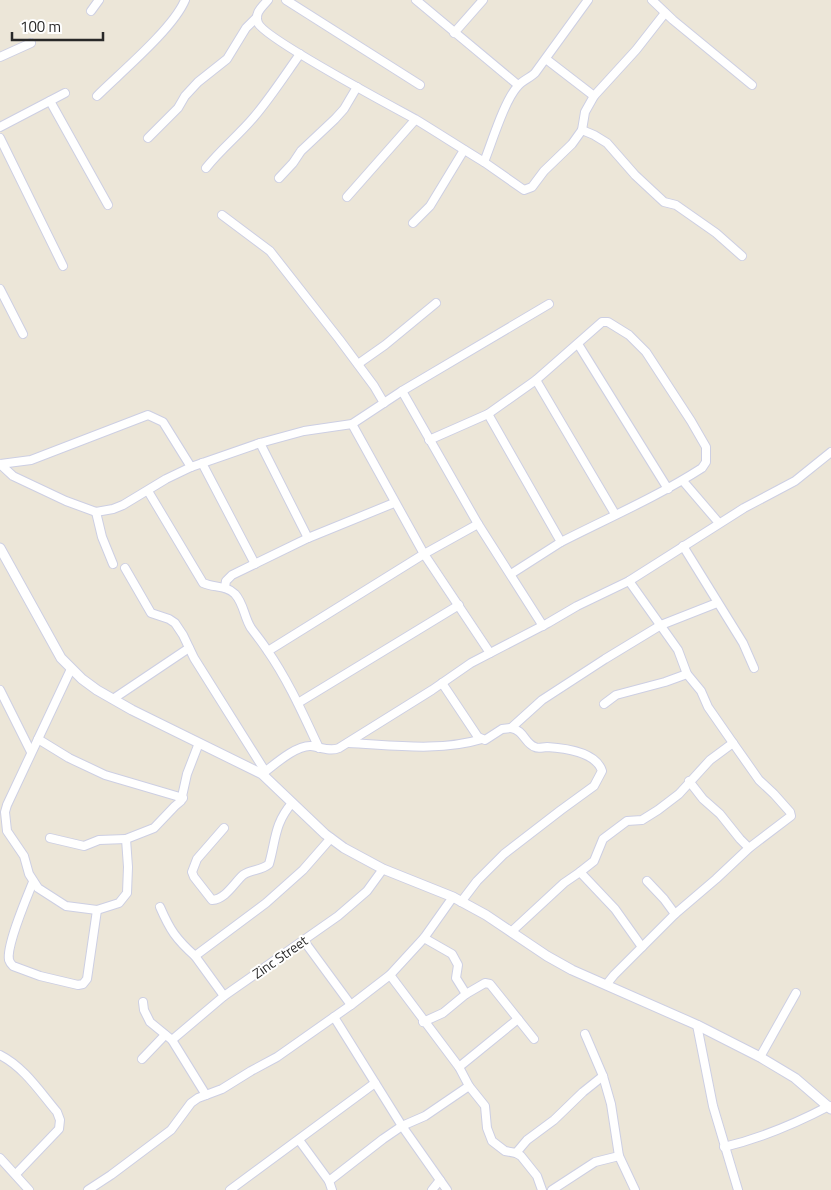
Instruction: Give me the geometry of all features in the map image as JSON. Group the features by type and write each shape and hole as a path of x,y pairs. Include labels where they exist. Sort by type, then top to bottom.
{"street":[{"path":"91,11 99,0"},
{"path":"97,96 158,37 185,0"},
{"path":"148,138 178,108 185,96 198,82 227,59 246,28 257,17 260,9 268,0"},
{"path":"286,0 420,85"},
{"path":"416,0 518,85"},
{"path":"454,33 482,0"},
{"path":"484,162 510,98 518,85 529,79 546,59 588,0"},
{"path":"652,0 752,85"},
{"path":"257,17 260,27 300,54 415,120 484,162 524,190 532,187 582,130 585,112 594,96 636,50 665,13"},
{"path":"0,57 31,43"},
{"path":"206,168 218,152 237,136 255,116 300,54"},
{"path":"546,59 594,96"},
{"path":"279,178 301,151 339,114 357,87"},
{"path":"0,127 65,93"},
{"path":"50,101 108,205"},
{"path":"347,197 415,120"},
{"path":"582,130 607,143 635,175 664,202 676,206 716,233 742,256"},
{"path":"0,138 63,266"},
{"path":"414,223 430,206 464,150"},
{"path":"222,215 270,251 358,364 384,403"},
{"path":"0,289 23,334"},
{"path":"358,364 385,345 436,303"},
{"path":"0,464 13,476 66,501 96,512 113,509 191,467 260,442 304,430 352,424 402,391 549,304"},
{"path":"429,440 488,414 536,380 605,321 629,335 646,352 691,421 706,447 706,462 702,468 638,505 615,514 561,542 511,574"},
{"path":"578,344 668,489"},
{"path":"536,380 615,514"},
{"path":"402,391 478,524 543,626"},
{"path":"488,414 561,542"},
{"path":"0,464 31,460 148,416 163,422 191,467"},
{"path":"352,424 394,503 424,554 490,653"},
{"path":"260,442 308,538"},
{"path":"264,773 284,757 310,746 336,750 442,684 471,663 543,626 577,606 629,581 719,523 794,481 830,455"},
{"path":"202,463 255,564"},
{"path":"682,481 719,523"},
{"path":"148,491 203,583 225,587 235,594 242,604 249,623 268,651 298,703 319,748"},
{"path":"225,587 226,581 232,575 308,538 394,503"},
{"path":"96,512 102,537 113,564"},
{"path":"268,651 424,554 478,524"},
{"path":"683,546 743,643 754,668"},
{"path":"0,548 62,658 82,679 113,699 199,743 264,773"},
{"path":"125,568 153,615 169,619 175,623 194,658 264,773 292,803 344,848 383,869 456,899 486,915 547,956 572,970 697,1025 760,1057 795,1078 830,1108 765,1135 724,1147"},
{"path":"606,985 675,914 749,848 791,816 790,812 774,794 759,780 708,707 700,691 687,674 678,650 629,581"},
{"path":"511,728 542,700 605,659 661,626 717,603"},
{"path":"298,703 459,605"},
{"path":"113,699 189,648"},
{"path":"71,669 31,752 11,800 3,803 7,831 24,856 33,882 44,893 66,906 98,910 119,903 127,893 126,839"},
{"path":"604,704 616,694 665,682 687,674"},
{"path":"442,684 478,737 482,739"},
{"path":"0,690 31,752"},
{"path":"88,1190 171,1130 187,1107 198,1098 222,1089 277,1058 390,975 456,899 504,854 594,786 602,771 600,765 585,754 547,747 536,748 532,746 525,736 516,729 511,728 502,729 486,740 482,739 463,745 420,746 348,743"},
{"path":"38,739 69,758 106,775 183,798"},
{"path":"50,838 84,846 99,840 126,839 154,828 183,798 187,774 199,743"},
{"path":"511,932 564,883 594,861 603,839 627,821 642,820 658,810 679,794 710,760 733,743"},
{"path":"689,781 703,799 720,814 749,848"},
{"path":"224,828 197,859 192,872 212,900 220,898 247,873 261,870 269,864 275,831 283,813 292,803"},
{"path":"195,956 266,903 303,870 331,838"},
{"name":"Zinc Street","path":"172,1040 224,996 338,916 367,891 383,869"},
{"path":"580,872 615,910 642,946"},
{"path":"647,881 675,914"},
{"path":"33,882 16,925 9,954 9,959 14,966 40,976 78,985 83,984 87,979 98,910"},
{"path":"160,907 168,927 177,940 195,956 224,996"},
{"path":"424,938 452,954 458,965 456,978 466,994"},
{"path":"304,941 351,1005"},
{"path":"390,975 459,1067 468,1086 485,1106 487,1128 492,1141 504,1151 521,1156 538,1176 542,1190"},
{"path":"424,1022 443,1013 466,994 485,983 490,984 534,1040"},
{"path":"760,1057 796,993"},
{"path":"143,1002 144,1010 150,1022 172,1040 206,1095"},
{"path":"334,1017 402,1126 447,1190"},
{"path":"459,1067 518,1019"},
{"path":"697,1025 713,1106 738,1190"},
{"path":"142,1059 165,1034"},
{"path":"585,1034 603,1076 611,1104 619,1156 635,1190"},
{"path":"0,1055 19,1068 57,1112 60,1120 59,1129 16,1174"},
{"path":"516,1153 527,1140 554,1120 603,1076"},
{"path":"230,1190 375,1083"},
{"path":"329,1181 402,1126 425,1116 468,1086"},
{"path":"299,1140 329,1181 332,1190"},
{"path":"552,1190 595,1162 619,1156"},
{"path":"0,1158 29,1190"},
{"path":"432,1190 440,1180"}]}
